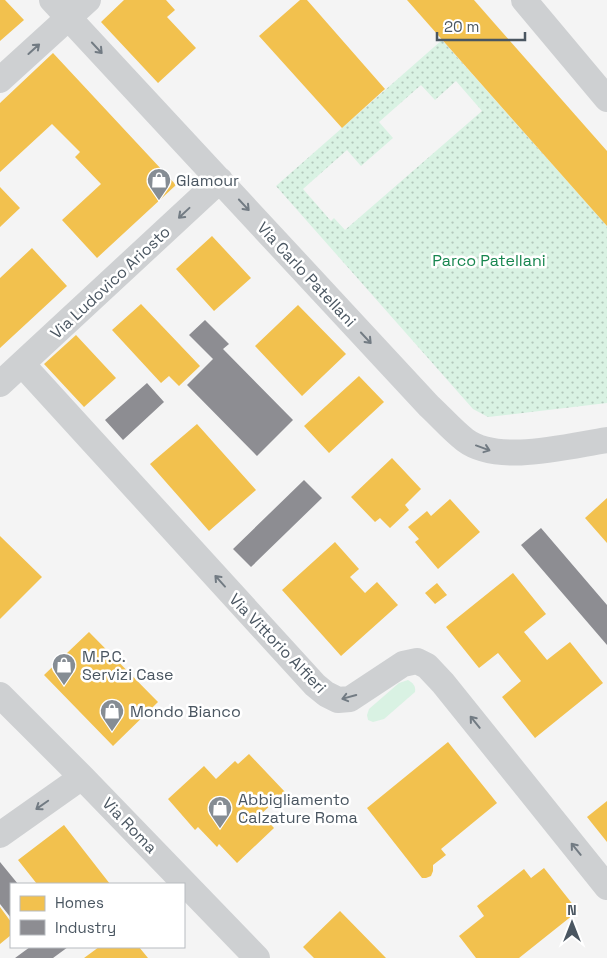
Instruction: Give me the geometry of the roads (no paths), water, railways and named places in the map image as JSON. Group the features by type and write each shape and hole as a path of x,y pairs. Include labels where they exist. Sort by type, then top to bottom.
{"street":[{"path":"0,80 60,9 88,0"},
{"path":"524,0 607,99"},
{"name":"Via Carlo Patellani","path":"60,9 429,406 466,441 498,453 532,452 607,440"},
{"name":"Via Ludovico Ariosto","path":"0,384 220,180"},
{"name":"Via Vittorio Alfieri","path":"22,364 315,685 326,694 338,700 350,699 403,664 417,662 427,666 444,683 607,887"},
{"name":"Via Roma","path":"0,694 182,883"},
{"path":"0,835 82,777"},
{"name":"Via Roma","path":"185,886 250,955"}],"place":[{"name":"Glamour","path":"159,201"},
{"name":"M.P.C. Servizi Case","path":"64,686"},
{"name":"Mondo Bianco","path":"112,732"},
{"name":"Abbigliamento Calzature Roma","path":"220,829"}],"park label":[{"name":"Parco Patellani","path":"489,260"}]}
